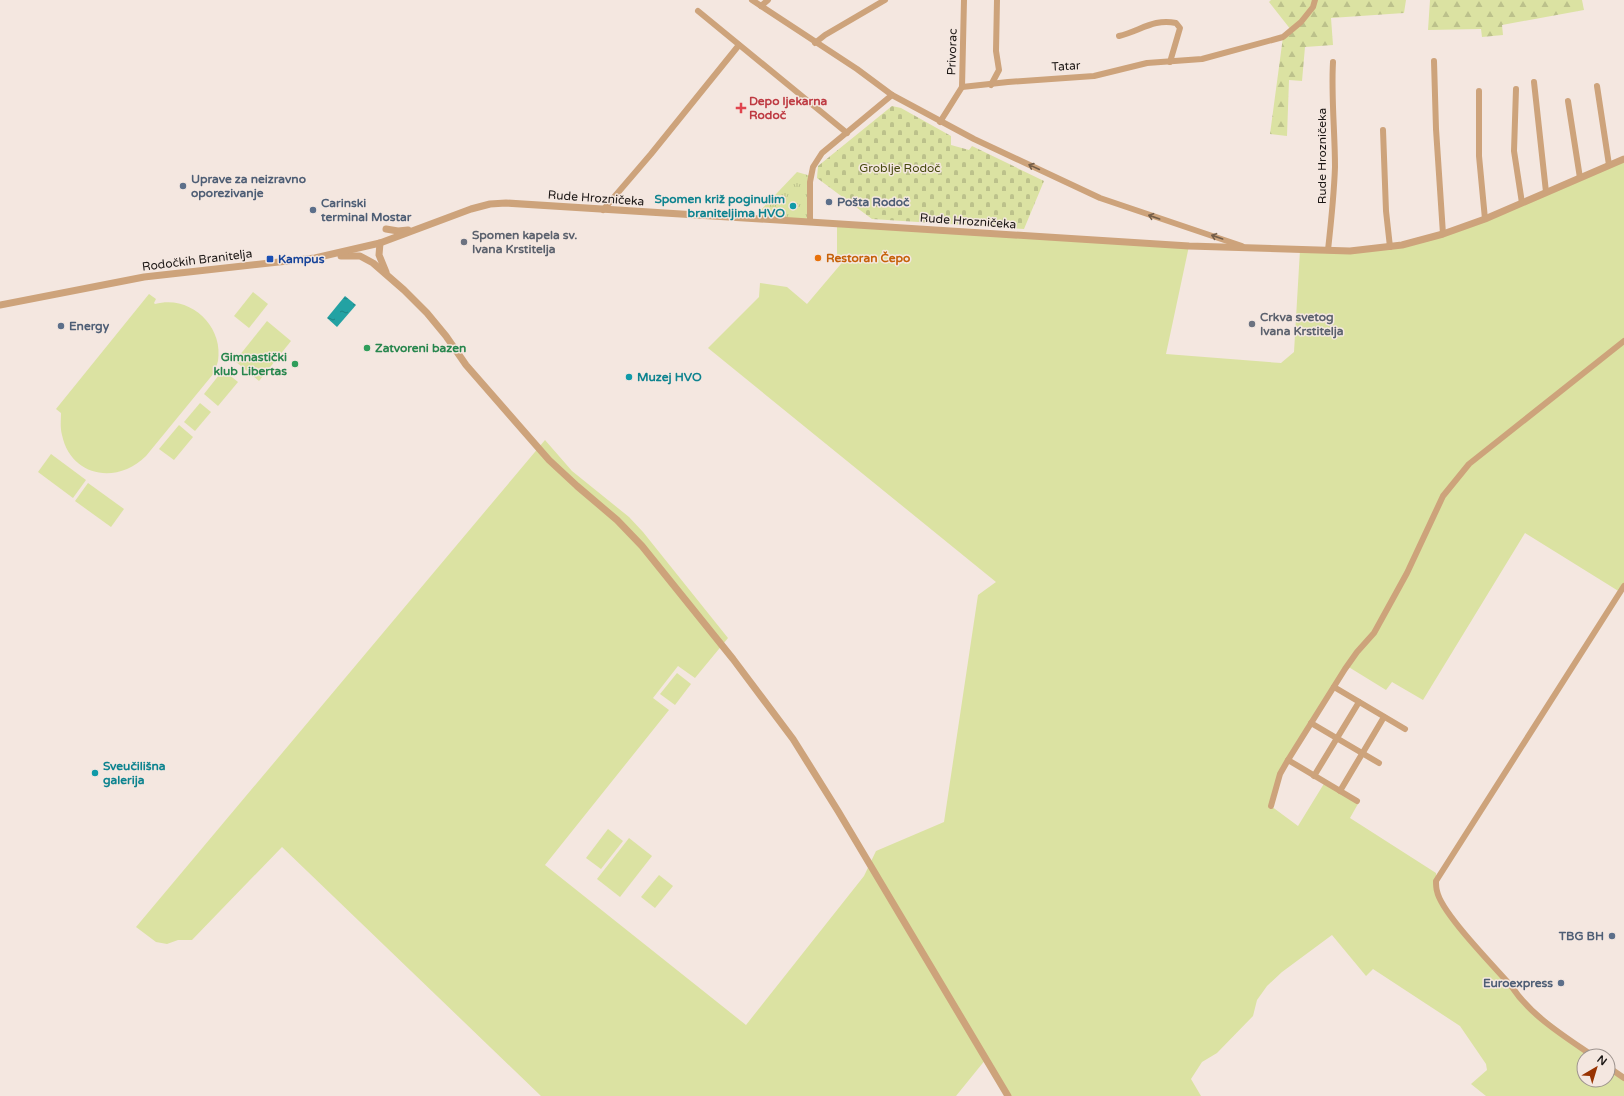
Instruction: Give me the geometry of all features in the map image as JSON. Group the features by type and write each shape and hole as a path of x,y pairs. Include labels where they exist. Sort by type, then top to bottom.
{"street":[{"path":"752,0 815,43 857,69 892,95 940,122 1100,198 1242,246"},
{"path":"761,6 768,0"},
{"path":"815,43 825,35 885,0"},
{"name":"Privorac","path":"940,122 962,87 964,0"},
{"path":"991,85 999,70 996,51 998,0"},
{"name":"Tatar","path":"962,87 991,85 1015,81 1094,76 1147,63 1202,59 1282,37 1301,22 1313,7 1315,0"},
{"path":"698,11 847,133"},
{"path":"1119,36 1132,33 1147,25 1162,22 1176,23 1180,28 1170,62"},
{"path":"603,210 651,154 739,45"},
{"path":"1434,61 1436,129 1443,234"},
{"name":"Rude Hrozničeka","path":"1328,250 1334,197 1335,134 1332,86 1334,62"},
{"path":"1534,82 1546,192"},
{"path":"1597,86 1609,166"},
{"path":"1516,89 1514,151 1522,203"},
{"path":"1479,91 1479,156 1485,219"},
{"path":"810,222 810,182 813,166 822,153 892,95"},
{"path":"1568,101 1580,178"},
{"path":"1383,130 1386,211 1390,247"},
{"name":"Rude Hrozničeka","path":"396,238 448,217 490,204 506,203 1189,246 1242,246 1350,250 1390,247 1443,234 1485,219 1624,159"},
{"path":"386,228 403,231 419,228"},
{"name":"Rodočkih Branitelja","path":"0,305 144,277 320,257 370,246 396,238"},
{"path":"380,243 379,255 390,278"},
{"path":"370,246 369,252 373,263"},
{"path":"320,257 353,255 365,258 390,278 427,313 446,336 466,366 549,460 617,520 642,546 762,696 793,739 838,811 1008,1096"},
{"path":"1271,806 1280,774 1357,652 1374,633 1408,573 1443,496 1452,484 1469,464 1624,341"},
{"path":"1582,1048 1552,1027 1519,998 1512,986 1459,927 1437,892 1436,881 1624,586"},
{"path":"1334,688 1404,729"},
{"path":"1314,776 1359,702"},
{"path":"1340,791 1361,753 1384,717"},
{"path":"1311,723 1379,763"},
{"path":"1288,760 1357,801"}],"green space":[{"path":"1271,0 1406,0 1404,13 1331,18 1333,45 1305,47 1302,81 1289,80 1287,136 1270,134 1283,37 1291,30 1269,2"},
{"path":"1430,0 1582,0 1584,10 1502,25 1503,35 1482,37 1481,29 1428,30"},
{"name":"Groblje Rodoč","path":"892,106 901,108 951,136 951,145 969,150 972,146 1044,181 1024,229 872,219 817,178 818,166"},
{"path":"1624,160 1624,586 1620,592 1525,533 1423,700 1392,682 1386,690 1347,666 1288,760 1271,806 1298,826 1325,782 1359,802 1350,818 1436,873 1437,892 1446,908 1519,998 1583,1048 1576,1048 1576,1088 1616,1088 1616,1072 1624,1078 1624,1096 1486,1096 1471,1084 1487,1070 1486,1064 1460,1026 1373,969 1366,976 1332,935 1282,972 1267,986 1257,1000 1253,1016 1217,1053 1202,1062 1191,1079 1201,1096 1008,1096 986,1059 956,1096 541,1096 282,847 192,940 178,940 167,944 156,942 136,927 545,440 572,471 629,517 643,532 728,638 695,678 678,666 653,698 669,710 545,865 746,1025 864,876 876,851 944,822 978,595 996,582 708,348 759,297 760,283 787,287 807,304 846,258 837,255 837,223 1189,246 1166,354 1281,363 1294,352 1300,250 1328,251 1420,242"},
{"path":"797,172 811,176 810,222 761,219 758,213"},
{"path":"253,292 268,304 249,328 234,316"},
{"path":"149,294 156,299 155,304 168,302 180,304 192,308 202,316 210,325 216,336 218,362 214,373 146,456 134,465 122,471 109,473 96,472 85,468 75,460 67,449 61,432 61,413 56,409"},
{"path":"267,321 291,341 259,381 235,361"},
{"path":"223,370 238,382 218,406 204,394"},
{"path":"200,403 211,412 195,431 184,422"},
{"path":"179,425 193,437 174,460 159,449"},
{"path":"51,454 86,480 73,498 38,472"},
{"path":"88,483 124,509 111,527 75,501"},
{"path":"677,673 691,684 675,705 660,694"},
{"path":"608,829 623,841 601,869 586,858"},
{"path":"629,838 652,856 620,897 597,879"},
{"path":"659,875 673,886 655,908 641,897"}],"water":[{"path":"345,296 356,305 337,327 327,318"}],"place":[{"name":"Depo ljekarna Rodoč","path":"741,108"},
{"name":"Uprave za neizravno oporezivanje","path":"183,186"},
{"name":"Pošta Rodoč","path":"829,202"},
{"name":"Spomen križ poginulim braniteljima HVO","path":"793,206"},
{"name":"Carinski terminal Mostar","path":"313,210"},
{"name":"Spomen kapela sv. Ivana Krstitelja","path":"464,242"},
{"name":"Restoran Čepo","path":"818,258"},
{"name":"Kampus","path":"270,259"},
{"name":"Crkva svetog Ivana Krstitelja","path":"1252,324"},
{"name":"Energy","path":"61,326"},
{"name":"Zatvoreni bazen","path":"367,348"},
{"name":"Gimnastički klub Libertas","path":"295,364"},
{"name":"Muzej HVO","path":"629,377"},
{"name":"Sveučilišna galerija","path":"95,773"},
{"name":"TBG BH","path":"1612,936"},
{"name":"Euroexpress","path":"1561,983"}]}
